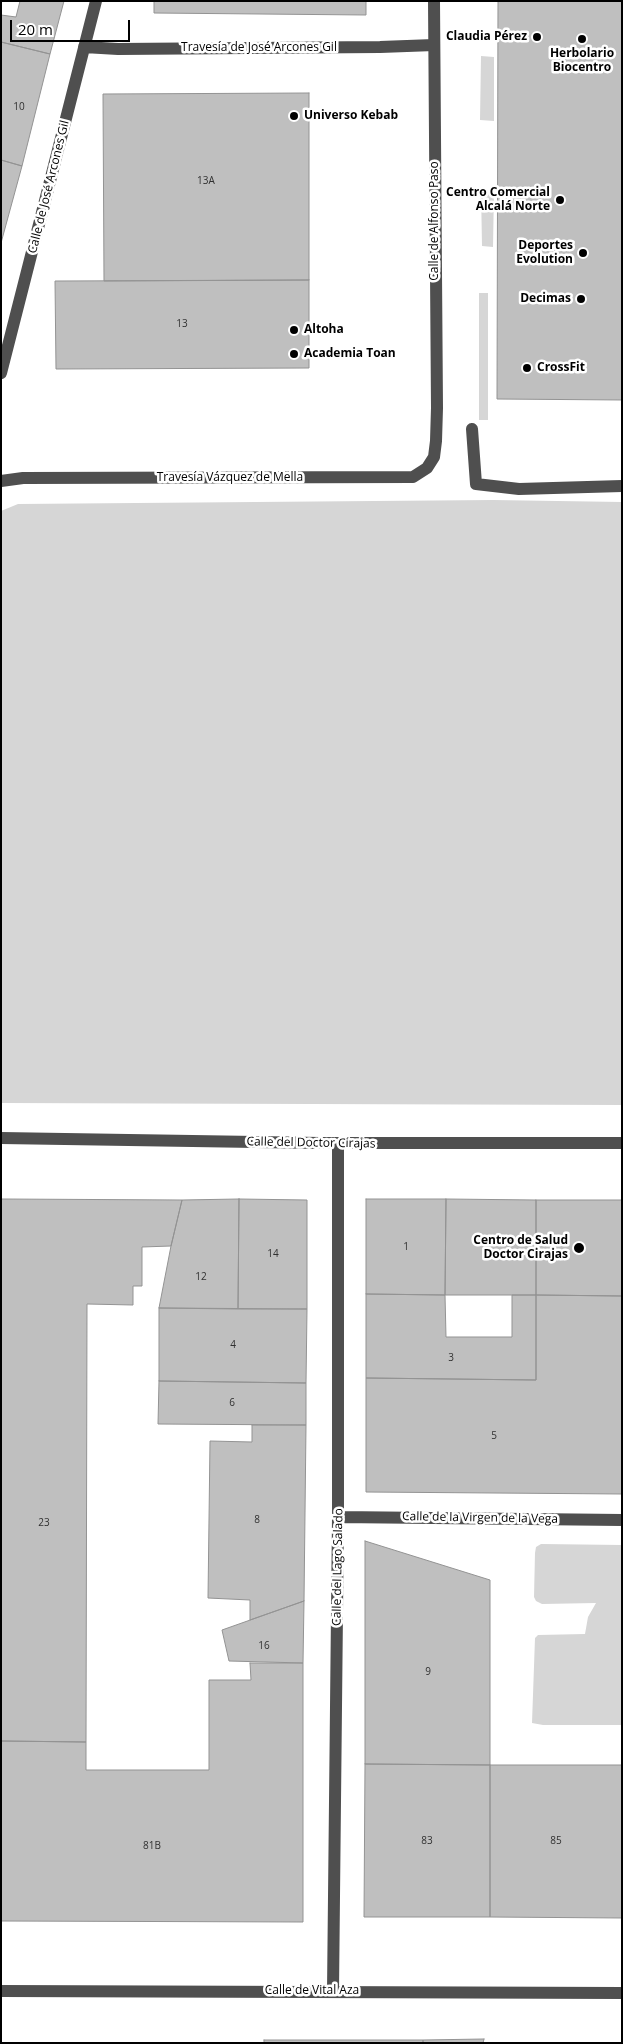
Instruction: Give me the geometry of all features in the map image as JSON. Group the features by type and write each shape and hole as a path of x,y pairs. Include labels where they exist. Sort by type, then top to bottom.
{"street":[{"name":"Calle de José Arcones Gil","path":"1,373 96,1"},
{"name":"Calle de Alfonso Paso","path":"434,1 436,441"},
{"name":"Travesía de José Arcones Gil","path":"84,47 127,49 434,45"},
{"path":"472,428 476,484 519,488 622,486"},
{"name":"Travesía Vázquez de Mella","path":"1,481 23,478 413,478 427,468 434,457 436,441"},
{"name":"Calle del Doctor Cirajas","path":"1,1138 338,1143 622,1143"},
{"name":"Calle del Lago Salado","path":"333,1991 338,1516 338,1143"},
{"name":"Calle de la Virgen de la Vega","path":"338,1516 622,1520"},
{"name":"Calle de Vital Aza","path":"1,1991 622,1993"}],"shaded area":[{"path":"481,56 494,57 494,121 480,120"},
{"path":"481,190 494,190 493,247 482,246"},
{"path":"479,293 488,293 488,420 479,420"},
{"path":"493,500 622,502 622,1105 1,1103 1,511 18,504"},
{"path":"541,1544 622,1545 622,1725 543,1725 532,1723 535,1638 538,1635 585,1634 588,1617 596,1603 542,1604 536,1601 534,1597 535,1553 536,1547"}],"building":[{"path":"20,1 64,1 50,54 1,42 1,15 16,17"},
{"path":"154,1 366,1 366,15 154,13"},
{"name":"Centro Comercial Alcalá Norte","path":"498,1 622,1 622,400 497,399"},
{"path":"1,42 50,54 22,166 1,160"},
{"path":"309,93 309,280 104,281 103,94"},
{"path":"1,160 22,166 1,243"},
{"path":"309,280 309,368 56,369 55,281"},
{"path":"1,1199 182,1200 171,1246 142,1247 142,1286 133,1286 133,1305 87,1304 86,1742 1,1741"},
{"path":"239,1199 238,1309 159,1308 182,1200"},
{"path":"239,1199 307,1200 307,1309 238,1309"},
{"path":"366,1199 446,1199 445,1295 366,1294"},
{"path":"446,1199 536,1200 536,1295 445,1295"},
{"name":"Centro de Salud Doctor Cirajas","path":"536,1200 622,1200 622,1296 536,1295"},
{"path":"366,1294 445,1295 446,1337 512,1337 512,1295 536,1295 536,1380 366,1378"},
{"path":"536,1295 622,1296 622,1494 366,1492 366,1378 536,1380"},
{"path":"159,1308 307,1309 306,1383 159,1381"},
{"path":"159,1381 306,1383 306,1425 158,1424"},
{"path":"252,1425 306,1425 304,1601 250,1620 250,1600 208,1598 210,1441 252,1442"},
{"path":"365,1541 490,1580 490,1765 365,1764"},
{"path":"304,1601 303,1663 229,1661 222,1630"},
{"path":"250,1663 303,1663 303,1922 1,1921 1,1741 86,1742 86,1770 209,1770 209,1680 251,1680"},
{"path":"365,1764 490,1765 490,1917 364,1917"},
{"path":"490,1765 622,1765 622,1918 490,1917"},
{"path":"484,2039 483,2043 423,2043 423,2040"},
{"path":"264,2040 423,2040 423,2043 264,2043"}],"place":[{"name":"Claudia Pérez","path":"537,37"},
{"name":"Herbolario Biocentro","path":"582,39"},
{"name":"Universo Kebab","path":"294,116"},
{"name":"Centro Comercial Alcalá Norte","path":"560,200"},
{"name":"Deportes Evolution","path":"583,253"},
{"name":"Decimas","path":"581,299"},
{"name":"Altoha","path":"294,330"},
{"name":"Academia Toan","path":"294,354"},
{"name":"CrossFit","path":"527,368"},
{"name":"Centro de Salud Doctor Cirajas","path":"579,1248"}]}
